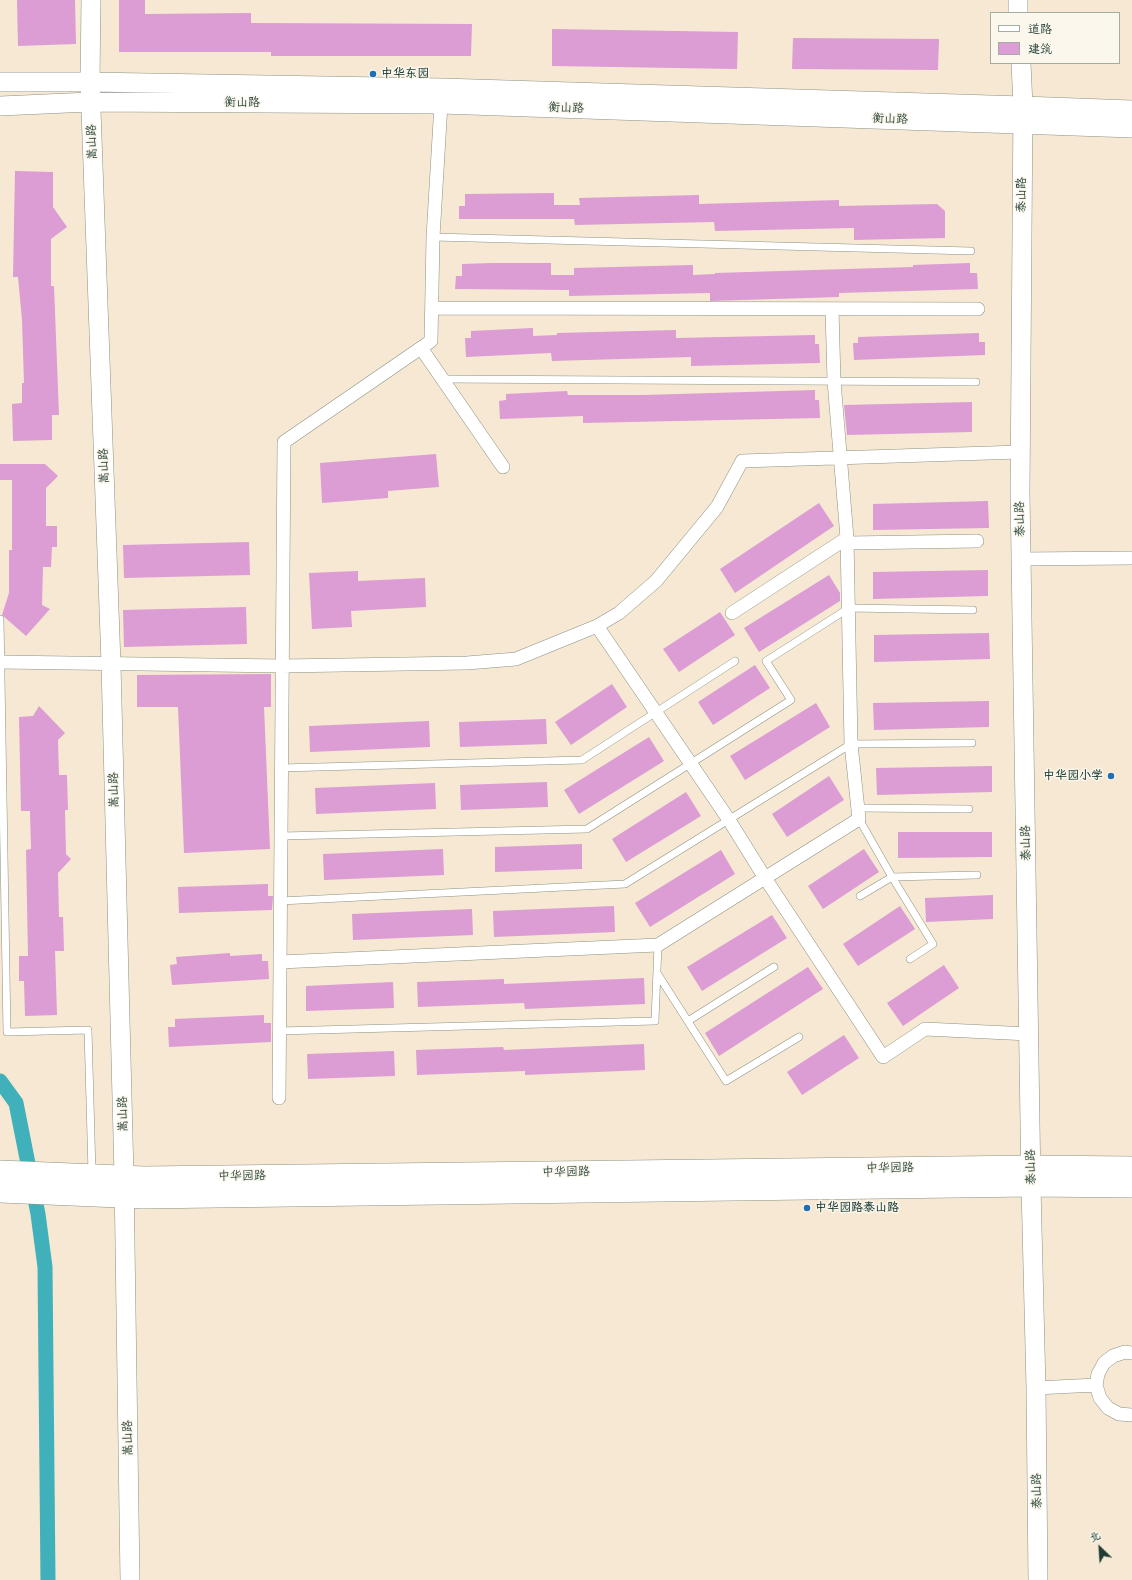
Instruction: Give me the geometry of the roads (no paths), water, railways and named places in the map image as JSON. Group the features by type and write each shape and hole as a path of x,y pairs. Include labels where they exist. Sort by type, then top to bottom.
{"main road":[{"name":"中华园路","path":"92,1185 124,1176 144,1177 1031,1166 1132,1167"},
{"name":"中华园路","path":"3,1171 61,1183 92,1185 124,1197 1031,1186 1132,1187"},
{"name":"中华园路","path":"4,1192 61,1183"}],"street":[{"name":"嵩山路","path":"91,0 90,102 111,664 124,1176 130,1580"},
{"path":"1018,0 1018,12"},
{"path":"1021,64 1023,115"},
{"name":"衡山路","path":"0,82 451,88 1023,115 1132,128"},
{"name":"衡山路","path":"0,106 90,102 441,104 1023,115 1132,110"},
{"path":"279,1098 284,442 431,341 433,237 441,104"},
{"name":"泰山路","path":"1023,115 1020,452 1021,559 1038,1580"},
{"path":"432,308 978,309"},
{"path":"280,962 658,944 765,878 858,814 851,744 847,541 834,381 832,309"},
{"path":"421,348 503,467"},
{"path":"0,662 282,666 467,663 516,659 597,626 619,613 656,581 717,507 742,461 1020,452"},
{"path":"732,612 847,541 977,541"},
{"path":"1021,559 1132,558"},
{"path":"597,626 729,820 765,878 883,1056 925,1029 1029,1034"},
{"path":"1132,1353 1125,1352 1114,1356 1104,1363 1098,1374 1096,1385 1100,1398 1108,1408 1120,1414 1132,1415"},
{"path":"1036,1388 1096,1385"}],"lane":[{"path":"433,237 971,251"},
{"path":"442,379 976,382"},
{"path":"281,836 587,829 791,700 766,661 849,608 973,610"},
{"path":"0,619 7,1032 88,1030 92,1185"},
{"path":"281,768 582,760 736,661"},
{"path":"280,901 626,884 851,744 972,743"},
{"path":"910,959 933,944 892,877 858,814 969,809"},
{"path":"860,896 892,877 977,875"},
{"path":"279,1030 655,1022 658,944"},
{"path":"688,1021 774,967"},
{"path":"657,973 726,1081 799,1037"}],"waterway":[{"path":"0,1081 16,1103 38,1214 45,1267 48,1580"}],"place":[{"name":"中华东园","path":"373,74"},
{"name":"中华园小学","path":"1111,776"},
{"name":"中华园路泰山路","path":"807,1208"}]}
